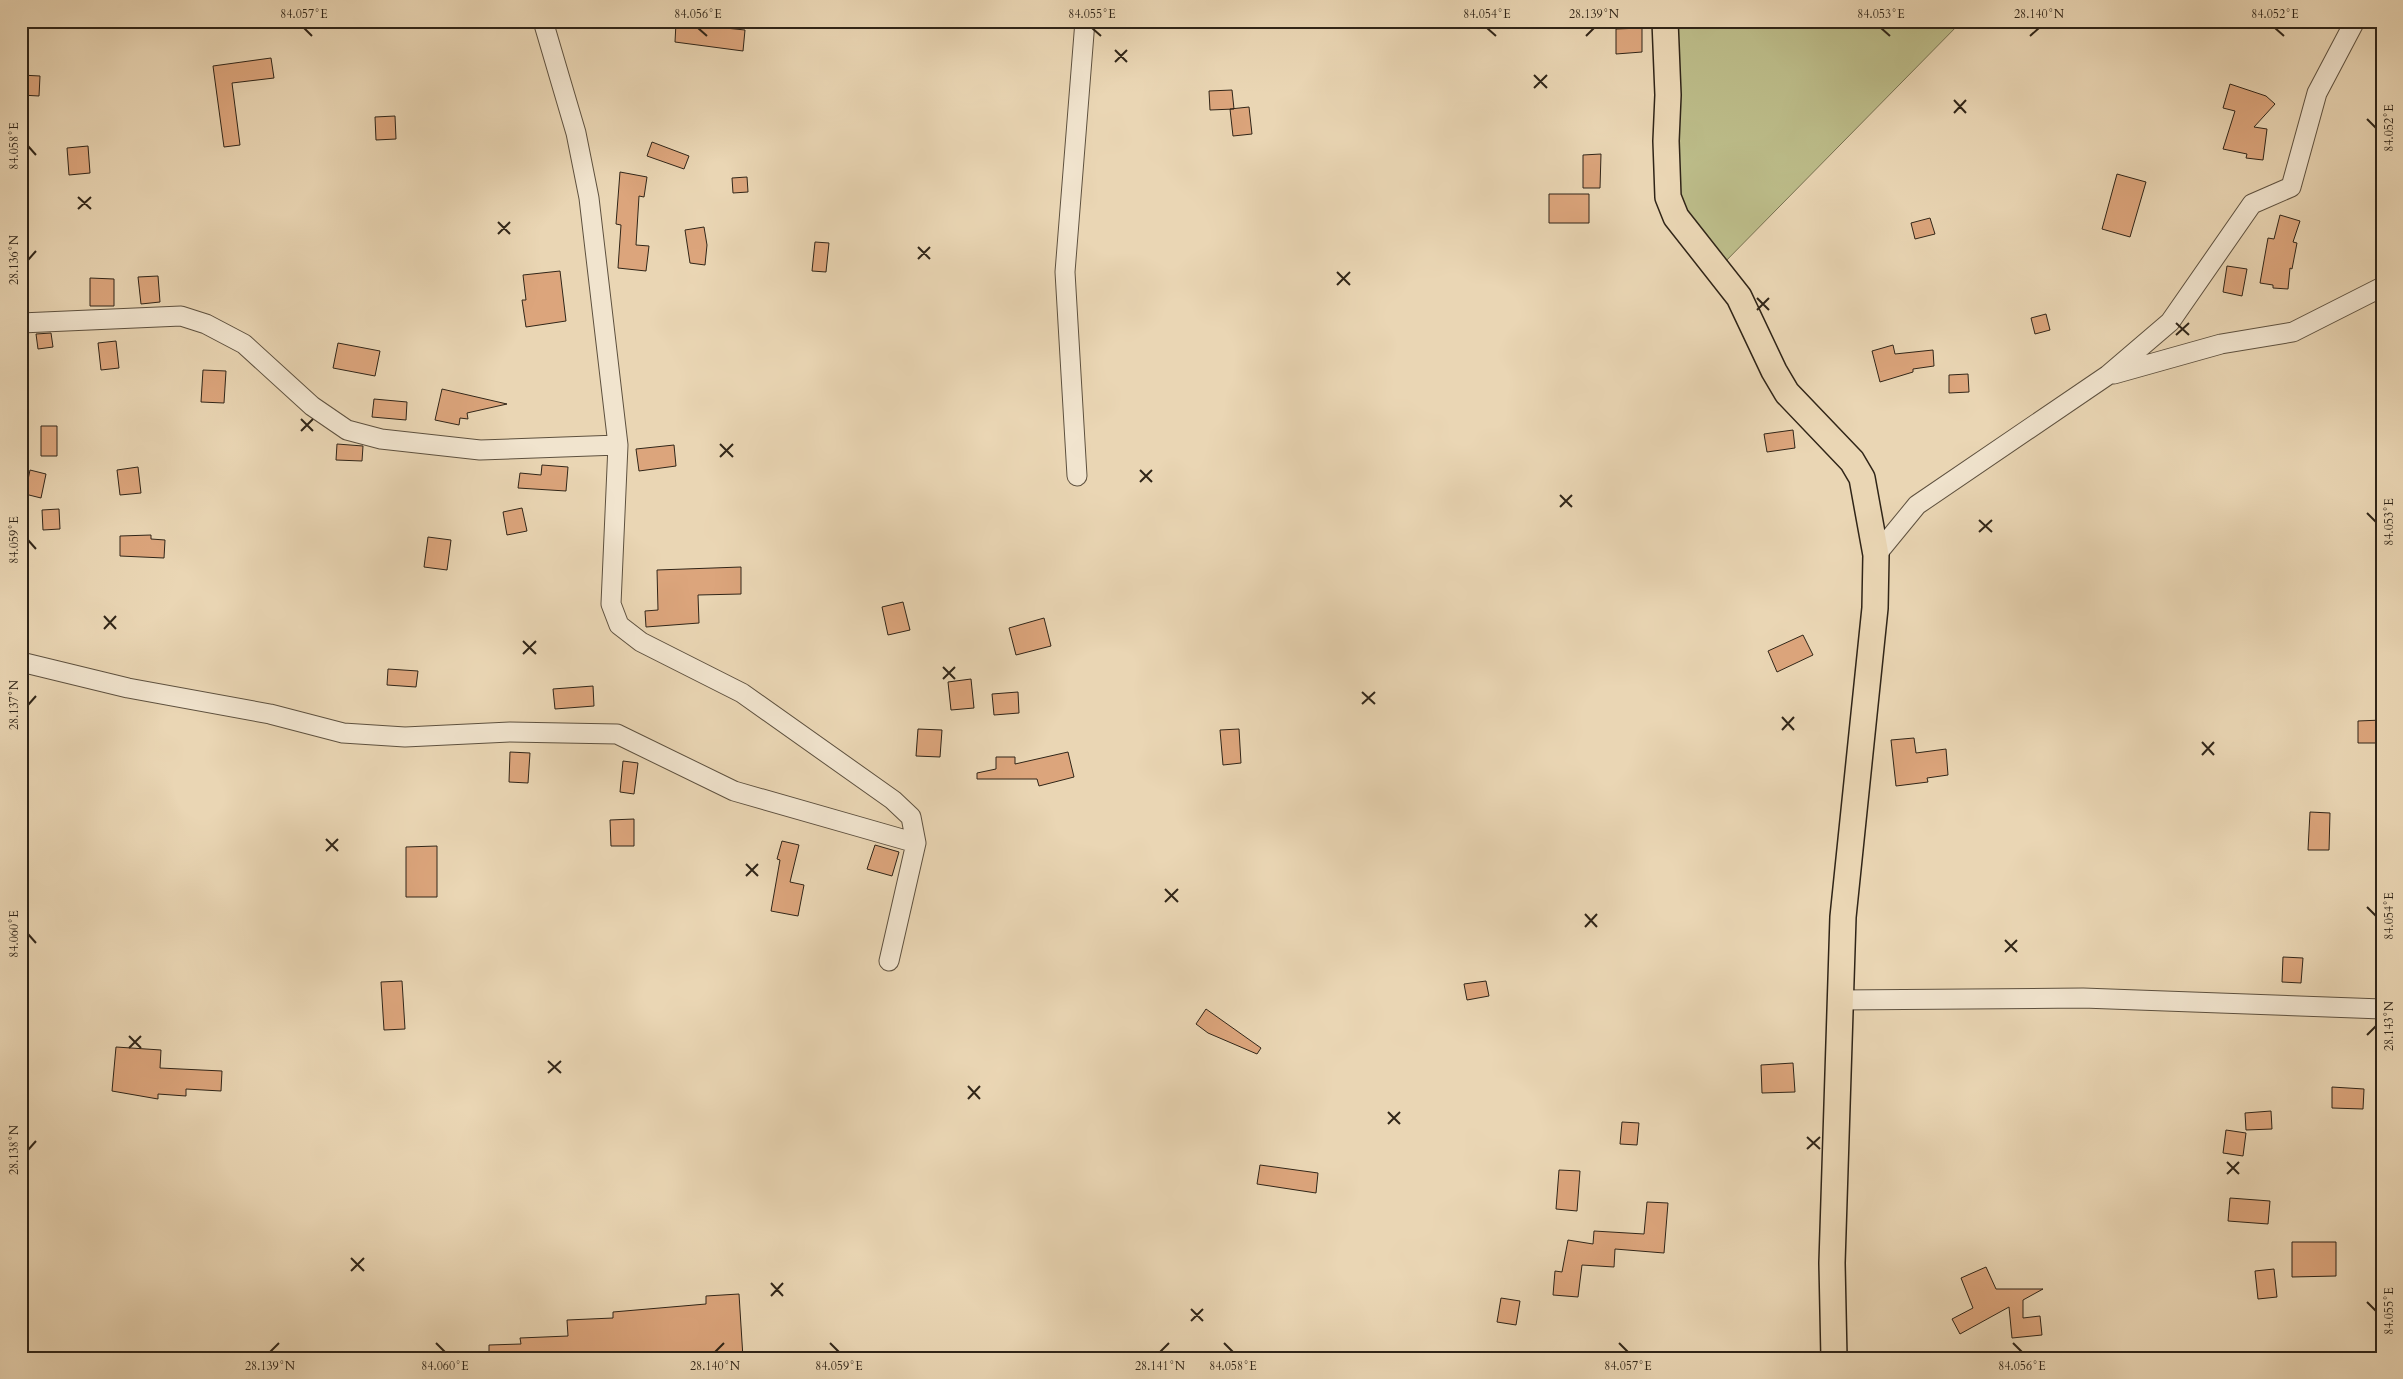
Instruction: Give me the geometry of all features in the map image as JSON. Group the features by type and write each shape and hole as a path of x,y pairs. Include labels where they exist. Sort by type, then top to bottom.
{"main road":[{"path":"1665,21 1668,95 1666,141 1668,197 1676,217 1739,297 1787,393 1852,461 1862,478 1876,555 1875,608 1842,917 1838,1000 1832,1263 1834,1358"}],"street":[{"path":"543,21 576,133 589,198 618,445 611,604 619,625 641,642 742,694 893,800 911,817 916,843 889,961"},
{"path":"1077,476 1065,272 1086,21"},
{"path":"1876,555 1917,505 2108,375 2170,322 2252,204 2291,187 2317,93 2354,21"},
{"path":"2108,375 2221,344 2293,332 2382,287"},
{"path":"21,323 181,316 206,324 244,344 312,406 347,430 381,439 480,450 618,445"},
{"path":"21,662 128,688 270,714 343,733 405,737 510,732 617,734 734,792 916,843"},
{"path":"1838,1000 2084,998 2382,1009"}],"green space":[{"path":"1665,21 1962,21 1718,269 1676,217"}],"building":[{"path":"676,23 745,30 743,51 675,42"},
{"path":"1642,28 1642,52 1616,54 1616,29"},
{"path":"271,58 274,78 232,83 240,145 224,147 213,66"},
{"path":"21,75 40,76 39,96 21,95"},
{"path":"2230,84 2266,96 2275,104 2254,127 2267,129 2263,160 2246,158 2247,154 2223,149 2235,111 2223,108"},
{"path":"1232,90 1234,109 1210,110 1209,91"},
{"path":"1249,107 1252,134 1233,136 1230,109"},
{"path":"395,116 396,139 376,140 375,117"},
{"path":"652,142 689,156 684,169 647,156"},
{"path":"88,146 90,173 69,175 67,148"},
{"path":"1601,154 1600,188 1583,188 1583,155"},
{"path":"620,172 647,177 644,197 639,196 636,245 649,246 646,271 618,268 621,225 616,224"},
{"path":"2117,174 2146,182 2130,237 2102,229"},
{"path":"747,177 748,192 733,193 732,178"},
{"path":"1549,194 1589,194 1589,223 1549,223"},
{"path":"2280,215 2300,221 2293,242 2297,243 2292,269 2290,268 2288,289 2273,288 2273,285 2260,283 2268,238 2274,239"},
{"path":"1930,218 1935,234 1915,239 1911,223"},
{"path":"704,227 707,245 705,265 690,263 685,230"},
{"path":"815,242 829,243 826,272 812,271"},
{"path":"2227,266 2247,269 2242,296 2223,292"},
{"path":"560,271 566,321 526,327 522,300 526,300 523,275"},
{"path":"158,276 160,302 141,304 138,277"},
{"path":"90,278 114,279 114,306 90,306"},
{"path":"2046,314 2050,330 2035,334 2031,318"},
{"path":"51,333 53,347 38,349 36,334"},
{"path":"116,341 119,368 101,370 98,343"},
{"path":"338,343 380,351 375,376 333,368"},
{"path":"1893,345 1895,354 1933,350 1934,366 1913,369 1913,372 1880,382 1872,351"},
{"path":"203,370 226,371 224,403 201,402"},
{"path":"1968,374 1969,392 1949,393 1949,375"},
{"path":"442,389 507,404 467,413 468,419 460,418 459,425 435,420"},
{"path":"374,399 407,402 406,420 372,417"},
{"path":"41,426 57,426 57,456 41,456"},
{"path":"1793,430 1795,448 1767,452 1764,434"},
{"path":"337,444 363,446 362,461 336,460"},
{"path":"674,445 676,466 639,471 636,449"},
{"path":"542,465 568,467 566,491 518,488 520,473 541,475"},
{"path":"138,467 141,493 120,495 117,470"},
{"path":"30,470 46,474 41,498 25,494"},
{"path":"522,508 527,531 507,535 503,512"},
{"path":"59,509 60,529 43,530 42,510"},
{"path":"151,535 151,539 165,540 164,558 120,556 120,536"},
{"path":"428,537 451,540 447,570 424,567"},
{"path":"741,567 741,594 698,595 699,623 646,627 645,611 658,610 657,570"},
{"path":"903,602 910,630 888,635 882,607"},
{"path":"1044,618 1051,646 1016,655 1009,628"},
{"path":"1803,635 1813,655 1777,672 1768,651"},
{"path":"388,669 418,671 416,687 387,685"},
{"path":"971,679 974,708 951,710 948,682"},
{"path":"593,686 594,706 555,709 553,689"},
{"path":"1018,692 1019,713 994,715 992,694"},
{"path":"2382,720 2382,743 2358,743 2358,721"},
{"path":"918,729 942,730 940,757 916,756"},
{"path":"1239,729 1241,763 1223,765 1220,730"},
{"path":"1914,738 1916,753 1946,749 1948,775 1927,778 1928,782 1896,786 1891,740"},
{"path":"510,752 530,753 528,783 509,782"},
{"path":"1068,752 1074,777 1039,786 1037,779 977,779 977,773 996,769 996,757 1015,757 1015,764"},
{"path":"623,761 638,763 634,794 620,792"},
{"path":"2310,812 2330,813 2329,850 2308,850"},
{"path":"634,819 634,846 611,846 610,820"},
{"path":"782,841 799,845 790,882 804,885 798,916 771,911 780,860 777,859"},
{"path":"875,845 899,852 892,876 867,869"},
{"path":"437,846 437,897 406,897 406,847"},
{"path":"2283,957 2303,958 2301,983 2282,982"},
{"path":"402,981 405,1029 384,1030 381,982"},
{"path":"1486,981 1489,996 1467,1000 1464,984"},
{"path":"1206,1009 1261,1048 1257,1054 1208,1033 1196,1024"},
{"path":"116,1047 161,1050 160,1068 222,1071 221,1091 186,1089 186,1096 158,1094 158,1099 112,1091"},
{"path":"1793,1063 1795,1092 1762,1093 1761,1065"},
{"path":"2332,1087 2364,1089 2363,1109 2332,1108"},
{"path":"2271,1111 2272,1129 2246,1130 2245,1113"},
{"path":"1622,1122 1639,1123 1637,1145 1620,1144"},
{"path":"2226,1130 2246,1133 2243,1156 2223,1153"},
{"path":"1260,1165 1318,1173 1316,1193 1257,1184"},
{"path":"1559,1170 1580,1171 1577,1211 1556,1209"},
{"path":"2230,1198 2270,1201 2268,1224 2228,1221"},
{"path":"1647,1202 1668,1203 1664,1253 1615,1249 1614,1267 1582,1265 1578,1297 1553,1295 1555,1271 1562,1272 1568,1240 1593,1244 1594,1231 1644,1234"},
{"path":"2292,1242 2336,1242 2336,1276 2292,1277"},
{"path":"1986,1267 1996,1289 2043,1289 2023,1300 2023,1318 2040,1316 2042,1335 2012,1338 2009,1307 1960,1334 1952,1319 1973,1308 1961,1278"},
{"path":"2274,1269 2277,1297 2258,1299 2255,1271"},
{"path":"739,1294 743,1358 489,1358 489,1345 521,1344 520,1338 568,1336 567,1320 613,1318 613,1312 706,1304 706,1296"},
{"path":"1501,1298 1520,1301 1516,1325 1497,1322"}]}
